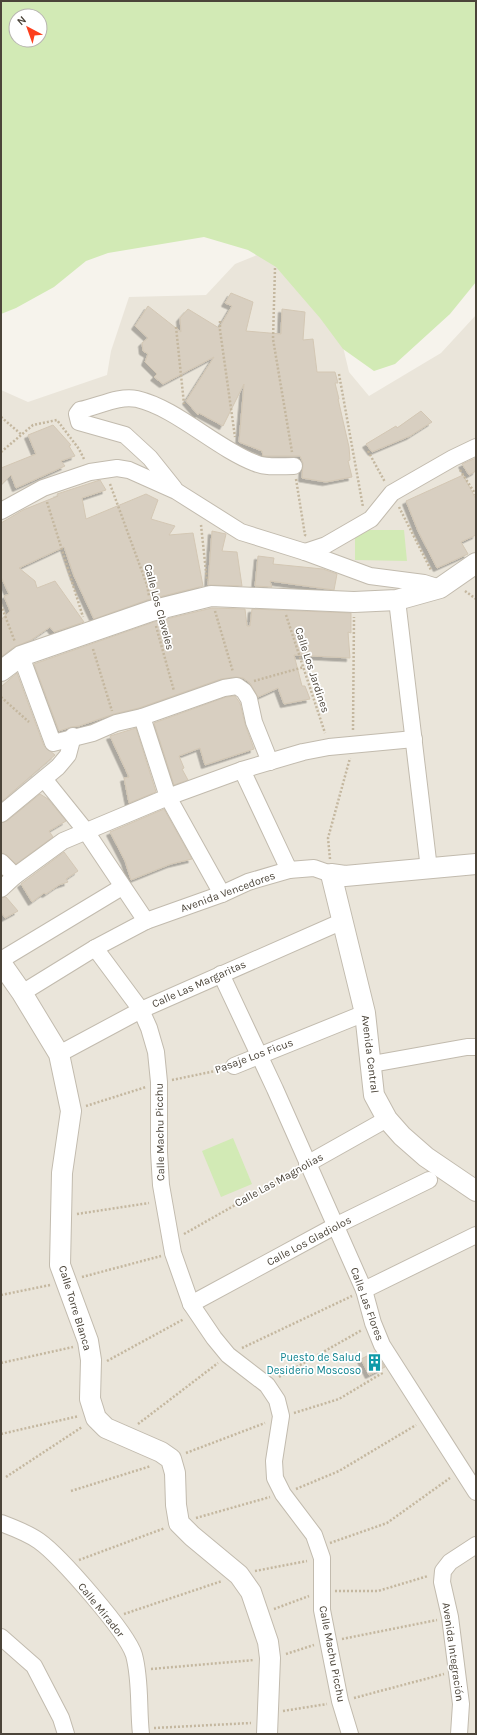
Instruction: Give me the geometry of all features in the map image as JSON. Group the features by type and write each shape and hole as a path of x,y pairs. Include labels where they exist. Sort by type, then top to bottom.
{"street":[{"path":"176,490 150,458 125,435 79,422 77,414 80,410 118,400 136,399 158,407 256,464 277,467 294,466"},
{"path":"305,552 326,544 371,518 392,492 476,447"},
{"path":"1,511 43,488 98,471 117,468 128,470 176,490 241,532 305,552 370,576 424,584 446,585"},
{"path":"1,671 21,656 151,611 211,596 354,602 397,600 446,585 476,563"},
{"path":"397,600 429,869"},
{"path":"21,656 52,743 73,736 93,733 116,723 142,717 224,688 237,686 244,691 248,699 254,722 270,762"},
{"path":"142,717 168,797 222,894"},
{"path":"1,814 58,767 68,755 73,736"},
{"path":"1,889 15,876 63,841 85,830 242,770 329,747 414,740"},
{"path":"242,770 289,870"},
{"path":"44,779 85,830 146,921"},
{"path":"1,862 15,876"},
{"name":"Avenida Vencedores","path":"22,993 94,948 146,921 222,894 248,882 289,870 314,868 332,874 345,876 476,864"},
{"name":"Avenida Central","path":"332,874 365,1013 372,1064 374,1095 387,1120 402,1136 426,1157 476,1191"},
{"path":"1,961 122,887"},
{"name":"Calle Las Margaritas","path":"59,1054 140,1010 342,921"},
{"name":"Calle Machu Picchu","path":"94,948 140,1010 149,1028 156,1052 159,1082 159,1152 164,1200 172,1247 194,1308 214,1338 228,1354 267,1385 277,1400 281,1416 275,1478 283,1494 314,1535 320,1553 322,1610 340,1701 350,1734"},
{"name":"Calle Torre Blanca","path":"1,961 59,1054 71,1111 62,1173 60,1265 88,1340 91,1370 90,1399 96,1415"},
{"path":"221,974 260,1056"},
{"name":"Pasaje Los Ficus","path":"234,1066 365,1013"},
{"path":"372,1064 467,1047 476,1047"},
{"name":"Calle Las Flores","path":"260,1056 364,1290 373,1323 382,1345 394,1366 476,1492"},
{"name":"Calle Las Magnolias","path":"307,1164 387,1120"},
{"name":"Calle Los Gladiolos","path":"194,1308 335,1226 429,1180"},
{"path":"364,1290 476,1235"},
{"path":"96,1415 106,1428 161,1452 171,1459 175,1473 176,1505 180,1523 192,1536 239,1575 251,1592 268,1642 270,1658 267,1723"},
{"name":"Calle Mirador","path":"1,1522 25,1532 54,1555 119,1628 133,1653 137,1670 140,1731"},
{"path":"442,1571 450,1562 476,1544"},
{"name":"Avenida Integración","path":"442,1571 442,1582 450,1617 461,1704 458,1734"},
{"path":"1,1637 34,1666 61,1718 66,1734"}],"path":[{"path":"275,268 273,339 305,535 326,544"},
{"path":"220,321 236,442"},
{"path":"176,327 184,410"},
{"path":"339,374 363,508 358,513 371,518"},
{"path":"1,417 23,435 1,452"},
{"name":"Calle Los Claveles","path":"23,435 33,425 57,420 98,471 147,586 151,611 178,705"},
{"path":"368,451 446,585"},
{"path":"453,458 476,495"},
{"path":"43,488 116,723"},
{"name":"Calle Los Jardines","path":"280,598 304,667 329,747"},
{"path":"1,605 21,656"},
{"path":"237,686 304,667"},
{"path":"1,697 31,724"},
{"name":"Pasaje Los Ficus","path":"71,1111 159,1082 234,1066"},
{"name":"Calle Las Magnolias","path":"1,1295 65,1281 172,1247 307,1164"},
{"path":"61,1217 164,1200"},
{"path":"91,1370 194,1308"},
{"path":"267,1385 373,1323"},
{"path":"1,1363 88,1344"},
{"path":"281,1416 339,1399 394,1366"},
{"path":"1,1434 96,1415"},
{"path":"6,1477 96,1415"},
{"path":"283,1494 339,1471 428,1418"},
{"path":"111,1619 239,1575 320,1553 387,1523 461,1469"},
{"path":"259,1614 321,1592 378,1591 442,1571"},
{"path":"137,1670 270,1658 328,1641 450,1617"},
{"path":"140,1731 267,1723 340,1701 457,1671"}],"shaded area":[{"path":"279,246 329,288 349,372 369,396 441,353 476,315 476,1734 1,1734 1,390 28,402 107,375 111,351 129,297 206,295 235,264"}],"green space":[{"path":"1,1 476,1 476,282 450,314 395,364 374,371 343,349 320,318 276,267 248,250 204,237 108,253 86,261 54,287 16,308 1,314"},
{"path":"355,530 404,530 407,561 355,560"},
{"path":"233,1138 252,1184 221,1197 202,1151"}],"building":[{"path":"231,293 253,302 246,331 281,334 282,309 305,312 303,340 313,339 317,372 335,372 338,383 335,383 349,447 350,460 348,461 352,477 326,482 302,478 303,463 300,456 263,456 262,451 239,442 244,384 223,426 199,413 198,415 186,401 214,357 163,384 154,377 157,374 145,362 148,354 143,351 142,343 148,338 135,326 148,306 181,332 180,318 188,309 219,328 232,306 225,303"},
{"path":"421,411 432,422 410,436 372,452 366,444 396,426 397,428"},
{"path":"53,425 71,445 69,446 75,456 61,461 65,466 16,488 11,475 1,485 1,468 36,454 28,435"},
{"path":"476,458 476,471 469,475 462,464"},
{"path":"463,475 476,499 476,535 461,542 468,554 437,568 418,531 406,501"},
{"path":"100,480 106,490 82,498 86,519 146,494 158,500 151,519 175,526 169,535 193,533 203,586 147,600 94,619 74,576 64,547 19,568 35,581 37,588 55,581 84,622 54,632 50,627 31,640 14,647 1,657 1,620 10,611 4,596 9,594 1,577 1,523 23,510 58,496 57,494"},
{"path":"212,531 226,534 222,551 237,552 242,586 208,585"},
{"path":"258,556 274,558 273,564 323,569 337,574 334,590 270,581 272,587 255,586"},
{"path":"212,608 245,609 247,626 250,626 252,609 351,613 351,633 348,632 350,658 294,655 302,686 305,686 310,699 284,704 278,688 258,697 250,683 243,678 236,677 221,679 139,708 59,731 34,664 154,622"},
{"path":"17,673 44,746 55,755 1,802 1,687"},
{"path":"235,696 240,703 245,724 254,749 205,765 200,748 179,756 184,768 182,769 188,780 174,785 154,723 226,697"},
{"path":"136,728 156,792 129,803 124,778 129,777 110,736"},
{"path":"40,794 48,799 66,821 49,831 53,837 16,864 7,855 1,853 1,823 7,821"},
{"path":"164,809 192,859 171,864 131,880 125,861 110,832"},
{"path":"64,852 78,871 66,879 68,882 59,885 46,894 44,893 32,902 21,884"},
{"path":"6,897 18,911 5,918 1,912 1,898"},
{"name":"Puesto de Salud Desiderio Moscoso","path":"375,1352 385,1367 369,1375 361,1359"}],"place":[{"name":"Puesto de Salud Desiderio Moscoso","path":"374,1363"}]}
